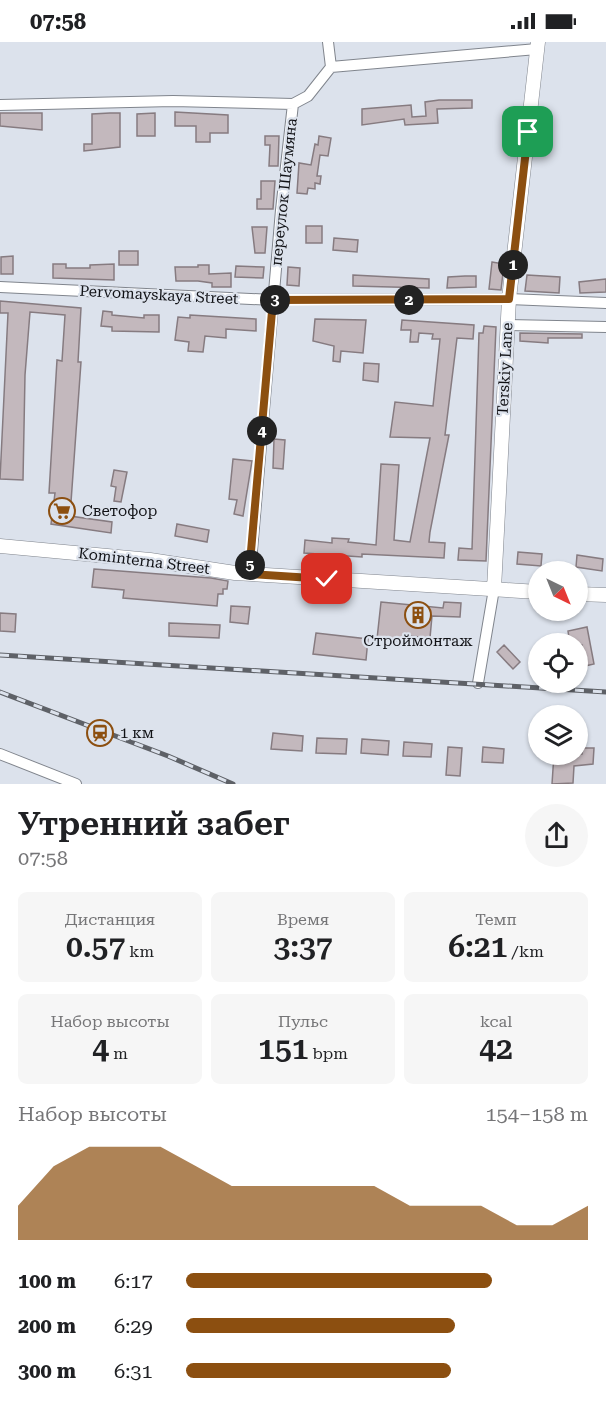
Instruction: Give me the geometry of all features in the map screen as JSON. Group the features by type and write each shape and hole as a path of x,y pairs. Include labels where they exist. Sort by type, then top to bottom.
{"street":[{"path":"328,42 331,67 538,46"},
{"name":"Terskiy Lane","path":"494,589 509,299 538,46"},
{"name":"переулок Шаумяна","path":"249,574 293,104 308,96 331,67"},
{"path":"0,105 173,101 293,104"},
{"name":"Pervomayskaya Street","path":"0,287 273,300 509,299 606,303"},
{"path":"507,325 606,327"},
{"name":"Kominterna Street","path":"0,546 150,560 249,574 528,591"},
{"path":"478,683 494,589"},
{"path":"588,594 606,595"},
{"path":"0,754 76,784"}],"building":[{"path":"472,100 472,108 437,109 438,123 405,125 404,119 362,125 362,109 411,105 412,117 426,116 425,102"},
{"path":"175,112 228,115 228,133 210,133 210,142 196,142 196,126 175,126"},
{"path":"0,113 42,113 42,130 0,126"},
{"path":"120,113 120,147 84,151 84,144 92,144 92,114"},
{"path":"155,113 155,136 137,136 137,114"},
{"path":"265,136 279,136 278,166 269,166 270,145 265,145"},
{"path":"319,136 331,138 328,156 320,155 317,176 321,176 320,184 315,183 315,189 308,188 307,194 297,193 299,163 311,165"},
{"path":"261,181 275,181 273,209 257,209 257,199 261,199"},
{"path":"306,226 322,226 322,243 306,243"},
{"path":"252,227 267,227 265,253 255,253"},
{"path":"334,238 358,240 357,252 333,250"},
{"path":"119,251 138,251 138,265 119,265"},
{"path":"13,256 13,274 1,274 1,257"},
{"path":"492,262 504,264 501,290 489,289"},
{"path":"53,264 66,264 66,268 90,268 90,265 114,264 114,280 53,278"},
{"path":"198,265 209,265 209,274 231,273 231,287 212,287 212,283 198,281 176,281 175,267 198,267"},
{"path":"236,266 264,267 263,278 235,277"},
{"path":"288,267 300,268 299,286 287,285"},
{"path":"353,275 429,279 429,288 353,286"},
{"path":"527,275 560,277 559,293 525,291"},
{"path":"476,276 476,287 447,288 448,277"},
{"path":"606,279 606,292 580,293 579,282"},
{"path":"0,301 81,308 78,362 81,362 70,516 112,522 111,533 51,524 55,493 49,493 57,360 62,361 65,315 30,312 25,375 23,480 0,479 8,313 0,313"},
{"path":"103,311 112,312 112,315 144,318 144,315 159,315 159,332 112,331 112,327 101,326"},
{"path":"190,315 256,319 256,331 226,329 226,338 205,336 203,352 188,351 189,342 175,340 178,317 190,318"},
{"path":"315,319 366,320 363,353 341,351 340,362 333,361 334,346 313,341"},
{"path":"402,320 474,325 473,339 457,338 445,435 449,435 430,532 429,542 445,543 444,558 362,554 362,557 304,553 305,540 332,543 332,538 349,539 348,542 376,545 381,464 399,465 394,540 410,542 430,438 390,437 395,402 433,406 440,339 432,339 433,334 419,333 418,342 410,342 411,330 401,330"},
{"path":"484,326 496,327 486,561 458,560 459,548 472,549 479,333 483,333"},
{"path":"520,333 582,334 582,338 548,338 548,343 520,341"},
{"path":"364,363 379,364 378,382 363,380"},
{"path":"274,439 285,440 283,469 273,468"},
{"path":"233,459 252,461 243,516 234,514 237,500 229,499"},
{"path":"114,470 127,472 121,502 114,501 116,487 111,486"},
{"path":"177,524 209,530 207,542 175,536"},
{"path":"518,552 542,554 541,561 528,561 528,565 517,564"},
{"path":"577,555 603,559 602,571 588,569 588,561 576,561"},
{"path":"94,569 228,581 227,589 223,589 223,594 218,594 217,606 123,598 124,590 92,587"},
{"name":"Строймонтаж","path":"381,602 443,608 444,602 461,603 460,617 432,616 430,638 411,636 410,642 377,639"},
{"path":"231,606 250,607 248,624 230,622"},
{"path":"0,613 16,614 15,632 0,631"},
{"path":"169,623 220,625 219,638 169,636"},
{"path":"587,627 594,664 588,665 588,633 568,633 568,631"},
{"path":"316,633 368,639 366,660 313,654"},
{"path":"504,645 520,662 513,669 497,652"},
{"path":"273,733 303,736 302,751 271,749"},
{"path":"317,738 347,739 346,754 316,753"},
{"path":"362,739 389,741 388,755 361,753"},
{"path":"404,742 432,744 431,757 403,756"},
{"path":"448,747 462,748 460,776 446,775"},
{"path":"483,747 504,749 503,763 482,762"},
{"path":"588,748 594,748 593,764 588,765"},
{"path":"553,765 584,765 574,766 573,783 552,784"}],"railway":[{"path":"0,655 606,692"},
{"path":"0,692 168,756 233,784"}],"place":[{"name":"Светофор","path":"62,511"},
{"name":"Строймонтаж","path":"418,615"},
{"name":"1 км","path":"100,733"}],"route":[{"path":"327,579 249,574 273,300 509,299 528,132"}]}
